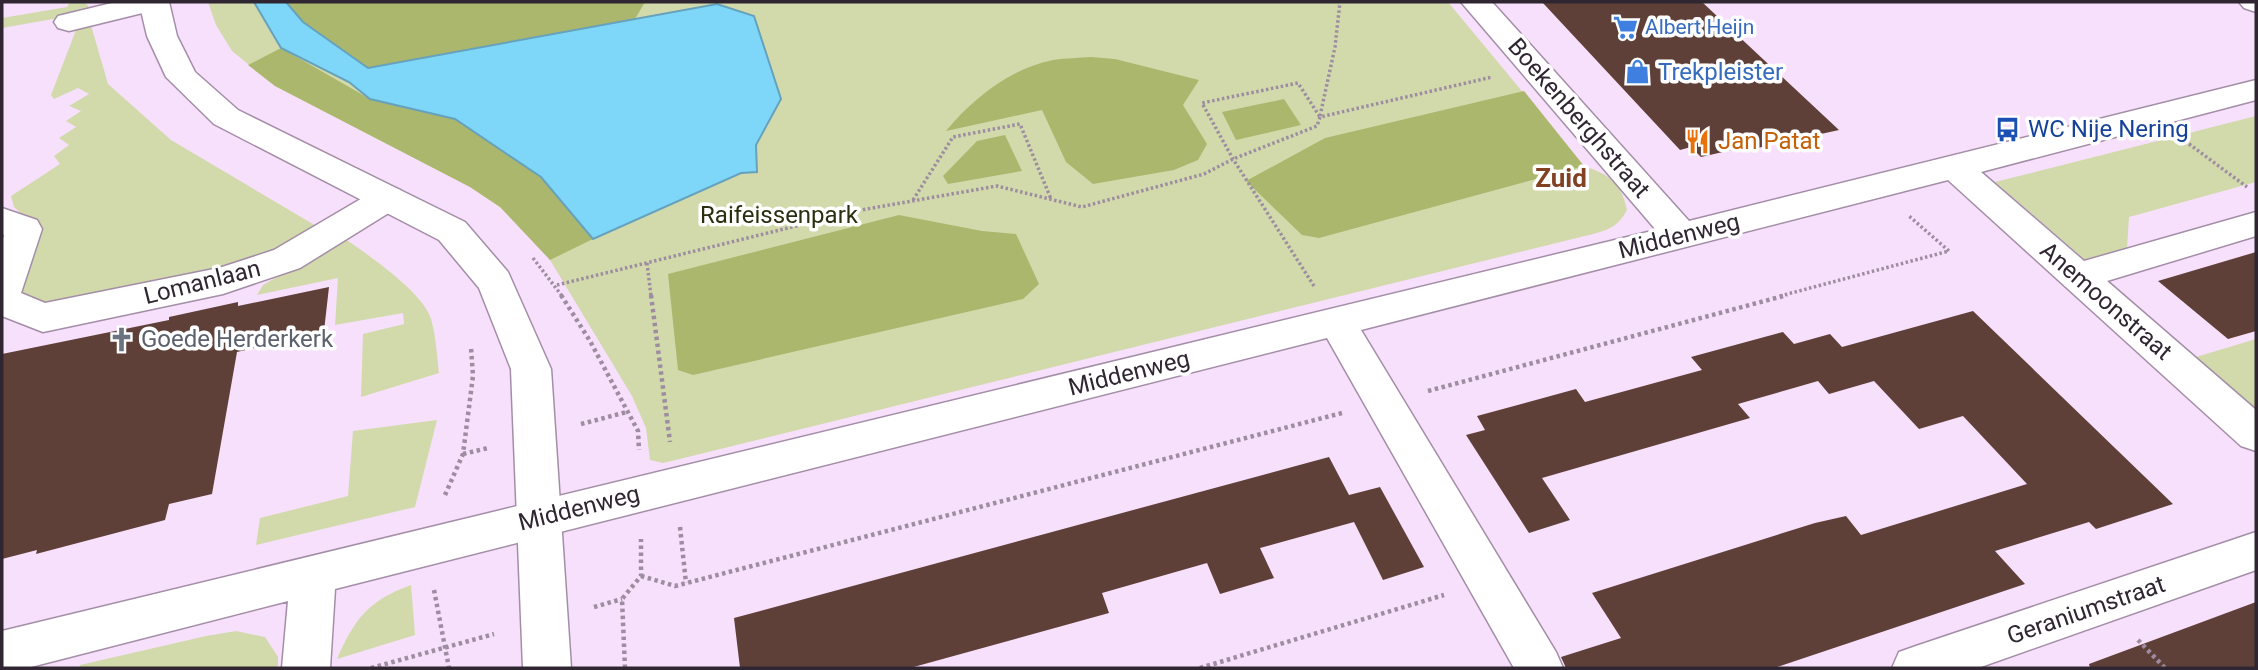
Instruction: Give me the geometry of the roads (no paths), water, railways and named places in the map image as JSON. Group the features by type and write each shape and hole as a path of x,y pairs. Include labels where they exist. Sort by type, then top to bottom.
{"street":[{"path":"68,22 153,2 162,36 181,77 226,117 452,231 495,282 531,369 547,668"},
{"name":"Boekenberghstraat","path":"1476,2 1681,235"},
{"name":"Middenweg","path":"2,653 1955,168 2256,90"},
{"name":"Anemoonstraat","path":"1955,168 2256,434"},
{"name":"Lomanlaan","path":"2,301 43,318 223,281 287,259 388,198"},
{"path":"2,220 24,229 2,294"},
{"path":"2078,276 2256,223"},
{"path":"1337,322 1539,668"},
{"name":"Geraniumstraat","path":"1916,668 2256,551"},
{"path":"306,668 313,575"}],"water":[{"path":"254,2 286,2 303,22 368,68 717,4 754,16 781,99 756,145 757,172 741,173 593,239 541,177 455,119 370,99 349,82 281,48"}],"place":[{"name":"Albert Heijn","path":"1625,27"},
{"name":"Trekpleister","path":"1638,72"},
{"name":"WC Nije Nering","path":"2008,129"},
{"name":"Jan Patat","path":"1698,141"},
{"name":"Goede Herderkerk","path":"121,339"}],"district":[{"name":"Zuid","path":"1561,178"}],"park label":[{"name":"Raifeissenpark","path":"779,215"}]}
